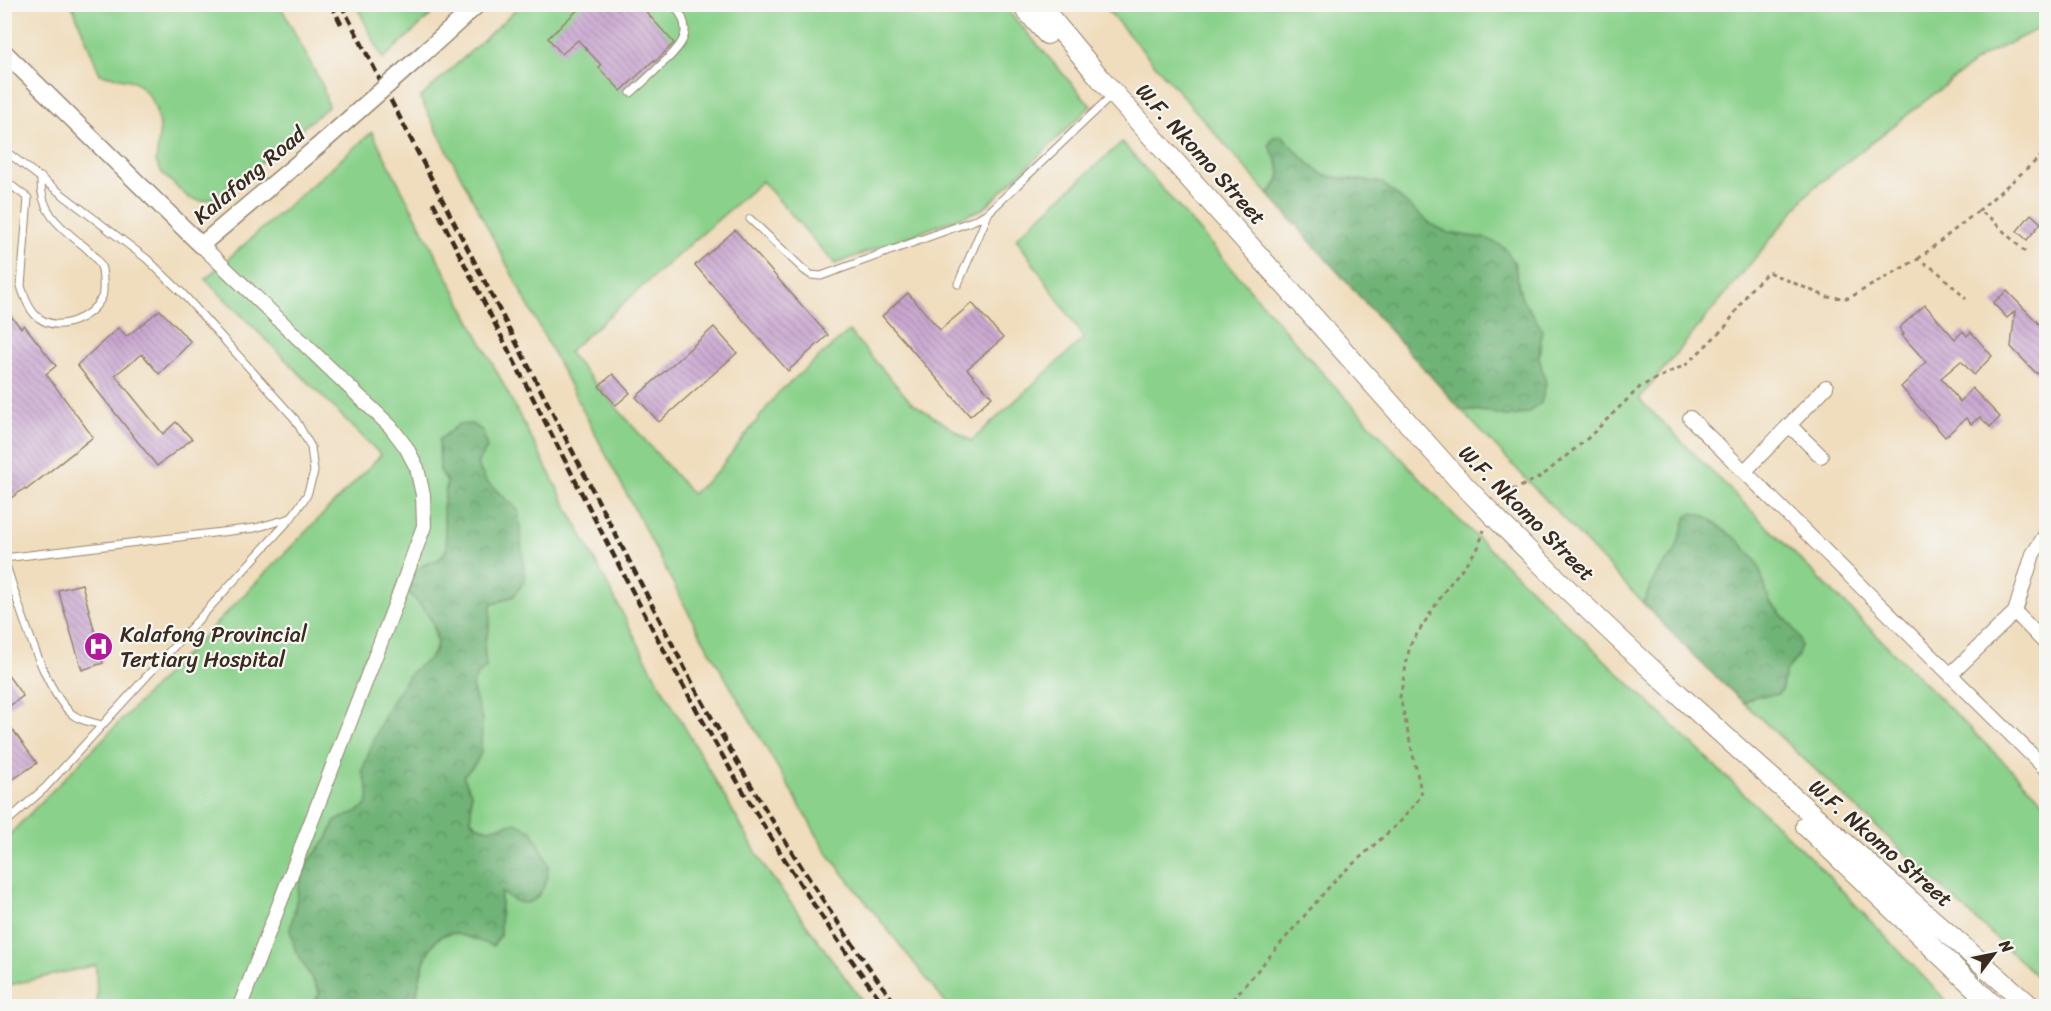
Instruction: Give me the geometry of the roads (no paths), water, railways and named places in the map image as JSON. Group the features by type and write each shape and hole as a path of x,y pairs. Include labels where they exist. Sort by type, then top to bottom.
{"main road":[{"name":"W.F. Nkomo Street","path":"1021,4 1109,95 1519,543 1761,770 2030,1006"},
{"name":"W.F. Nkomo Street","path":"1039,4 1109,95 1487,522 1589,626 1797,818 1994,1006"}],"street":[{"name":"Kalafong Road","path":"4,52 201,245 324,141 478,4"},
{"path":"201,245 390,426 406,447 417,468 423,495 424,526 240,1006"},
{"path":"1745,471 1826,387"},
{"path":"1690,418 2046,769"},
{"path":"1789,425 1821,456"},
{"path":"1952,674 2015,612 2033,554 2046,534"},
{"path":"2015,612 2046,644"}],"lane":[{"path":"631,93 677,50 684,40 684,20 673,4"},
{"path":"750,219 804,270 811,275 821,276 975,220 989,212 1109,95"},
{"path":"4,150 147,259 183,294 295,418 311,447 314,472 307,495 291,518 45,788 4,824"},
{"path":"27,198 21,286 25,298 38,318 57,325 75,321 90,312 103,295 102,269 94,255 54,222 40,193 40,177"},
{"path":"4,180 27,198"},
{"path":"27,198 40,193"},
{"path":"958,284 989,212"},
{"path":"102,725 78,718 70,713 60,700 26,627 4,558 255,528 291,518"}],"railway":[{"path":"331,4 341,24"},
{"path":"341,4 696,690 792,851 843,930 897,1006"},
{"path":"433,202 666,655 769,834 844,950 885,1006"}],"place":[{"name":"Kalafong Provincial Tertiary Hospital","path":"99,647"}]}
